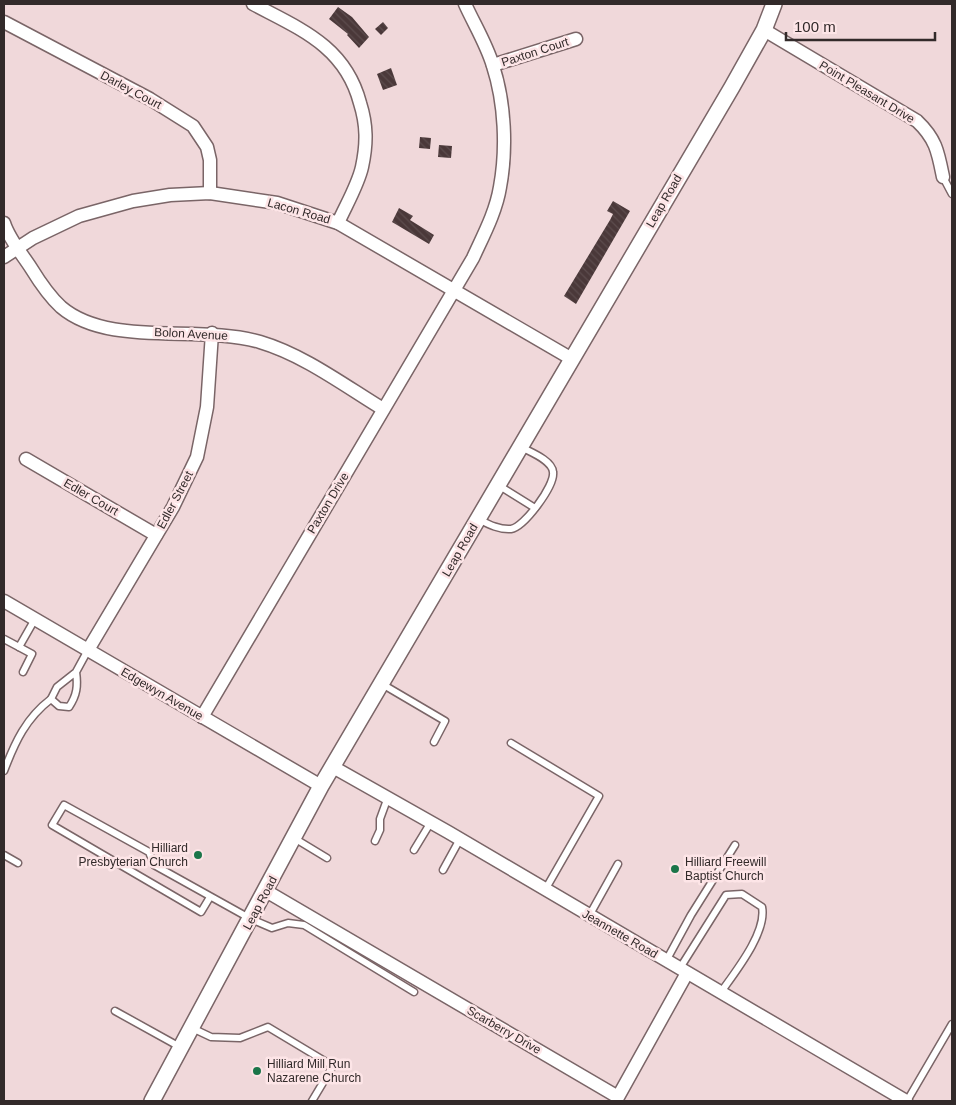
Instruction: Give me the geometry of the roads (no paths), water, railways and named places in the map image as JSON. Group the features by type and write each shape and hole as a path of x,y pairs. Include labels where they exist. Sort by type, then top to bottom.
{"street":[{"path":"252,4 309,34 335,55 355,82 366,125 362,168 338,223"},
{"name":"Paxton Drive","path":"202,717 454,290 487,228 500,188 503,144 501,104 493,66 465,4"},
{"name":"Leap Road","path":"152,1101 321,786 764,30 774,4"},
{"name":"Darley Court","path":"4,22 150,99 193,126 207,147 210,160 210,193"},
{"name":"Point Pleasant Drive","path":"764,30 917,121 930,134 938,150 943,177"},
{"name":"Paxton Court","path":"493,66 576,39"},
{"name":"Lacon Road","path":"4,257 18,247 79,216 132,201 170,195 210,193 277,203 338,223 572,359"},
{"name":"Bolon Avenue","path":"4,223 37,277 60,306 78,319 96,327 136,332 212,333 260,342 282,350 384,409"},
{"name":"Edler Street","path":"88,650 173,507 197,456 207,407 212,333"},
{"name":"Edler Court","path":"26,459 156,535"},
{"name":"Edgewyn Avenue","path":"4,601 321,786"},
{"name":"Jeannette Road","path":"333,767 388,797 721,992 900,1100"},
{"name":"Scarberry Drive","path":"266,891 618,1098 684,971"}],"lane":[{"path":"943,177 946,186 952,194"},
{"path":"478,519 497,528 512,529 522,524 535,508 552,481 553,472 550,465 520,447"},
{"path":"498,485 535,508"},
{"path":"19,647 35,619"},
{"path":"4,639 32,654 23,672"},
{"path":"4,771 17,739 36,711 51,699 57,687 76,672 88,650"},
{"path":"51,699 59,706 69,707 78,684 76,672"},
{"path":"382,684 445,721 434,742"},
{"path":"511,743 599,796 545,890"},
{"path":"375,841 380,830 380,819 388,797"},
{"path":"210,897 201,912 52,825 64,805 149,852 154,864 251,919 272,928 288,923 304,925 414,992"},
{"path":"414,850 431,822"},
{"path":"294,838 327,858"},
{"path":"443,870 460,839"},
{"path":"666,961 691,915 735,845"},
{"path":"4,856 18,863"},
{"path":"589,916 618,864"},
{"path":"684,971 726,895 742,894 762,907 764,917 742,962 721,992"},
{"path":"115,1011 182,1047"},
{"path":"900,1100 952,1024"},
{"path":"192,1028 211,1037 240,1038 268,1027 281,1034 333,1066 312,1101"}],"place":[{"name":"Hilliard Presbyterian Church","path":"198,855"},
{"name":"Hilliard Freewill Baptist Church","path":"675,869"},
{"name":"Hilliard Mill Run Nazarene Church","path":"257,1071"}]}
